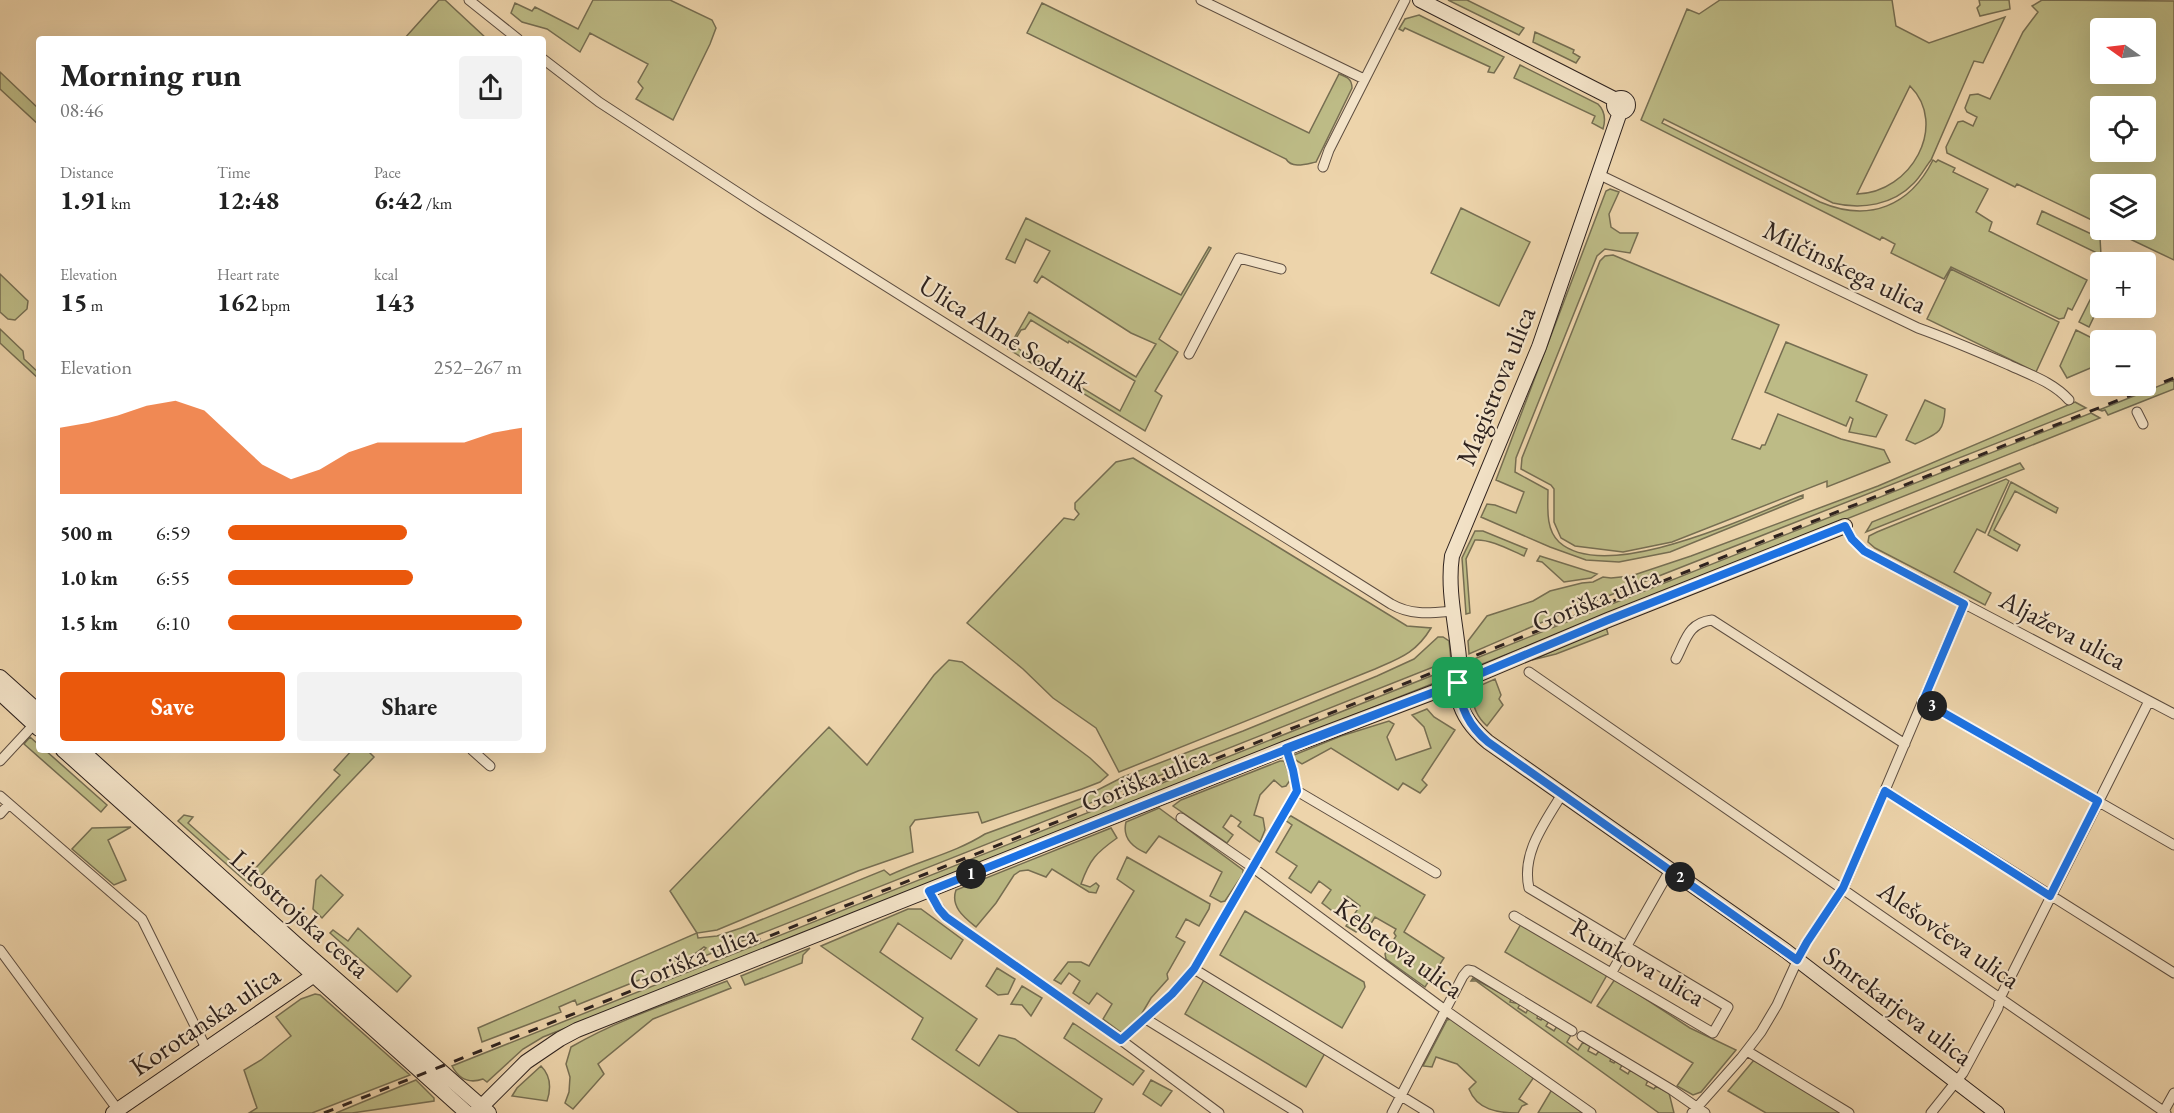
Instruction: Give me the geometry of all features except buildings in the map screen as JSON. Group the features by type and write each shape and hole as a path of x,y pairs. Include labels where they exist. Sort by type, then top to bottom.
{"street":[{"path":"469,0 514,36"},
{"path":"1201,0 1364,79"},
{"path":"1323,167 1329,150 1405,0"},
{"name":"Magistrova ulica","path":"1420,0 1618,106 1600,175 1522,391 1456,545 1450,576 1459,662 1458,683"},
{"name":"Ulica Alme Sodnik","path":"546,61 599,102 757,205 1391,604 1401,610 1418,614 1454,611"},
{"name":"Milčinskega ulica","path":"1600,175 1918,328 1959,343 2045,381 2069,399"},
{"path":"1189,354 1239,258 1281,269"},
{"path":"2137,412 2143,424"},
{"name":"Aljaževa ulica","path":"1845,526 1852,539 1864,551 2174,714"},
{"name":"Goriška ulica","path":"482,1111 498,1088 526,1062 577,1030 1286,748 1458,683 1618,616 1845,526"},
{"path":"1582,1036 1678,1094 1698,1111 1747,1051 1772,1014 1807,942 1843,888 1964,604"},
{"path":"1676,659 1691,628 1698,621 1712,620 1905,744"},
{"name":"Alešovčeva ulica","path":"1529,672 2165,1112"},
{"path":"0,677 36,719"},
{"name":"Smrekarjeva ulica","path":"1458,683 1460,701 1467,718 1478,734 1797,960 1997,1113"},
{"path":"0,693 36,720"},
{"path":"1923,701 2174,845"},
{"path":"1931,1113 1963,1073 1998,1008 2000,998 2050,896 2149,701"},
{"path":"0,761 36,723"},
{"path":"1121,1040 1194,969 1297,791 1286,748"},
{"name":"Litostrojska cesta","path":"66,753 482,1111"},
{"name":"Litostrojska cesta","path":"84,753 319,972"},
{"path":"475,753 490,766"},
{"path":"1297,791 1436,873"},
{"path":"1885,791 2174,973"},
{"path":"1562,794 1539,833 1529,859 1526,875 1529,888 1626,947"},
{"path":"0,796 142,918 206,1048"},
{"path":"0,814 9,804"},
{"name":"Kebetova ulica","path":"1181,818 1591,1113"},
{"path":"1612,972 1670,870"},
{"path":"929,891 946,917 1121,1040 1219,1113"},
{"name":"Runkova ulica","path":"1514,916 1713,1033 1728,1007 1626,947"},
{"path":"0,950 115,1111"},
{"path":"1194,969 1429,1113"},
{"path":"1392,1113 1468,970 1572,1031"},
{"name":"Korotanska ulica","path":"115,1111 319,972"},
{"name":"Litostrojska cesta","path":"341,991 467,1113"},
{"path":"1146,1018 1298,1113"},
{"path":"1747,1051 1849,1113"},
{"path":"2165,1112 2174,1093"}],"shaded area":[{"path":"439,0 445,0 484,36 407,36"},
{"path":"593,0 670,0 712,20 716,28 710,44 673,120 636,99 643,88 638,82 648,64 590,33 580,52 547,29 522,22 511,13 515,3 532,11 535,7 578,29"},
{"path":"1448,0 1467,0 1524,28 1519,35"},
{"path":"1720,0 1892,0 1896,26 1929,43 2005,17 1983,63 1974,61 1931,160 1914,183 1887,201 1866,206 1833,203 1664,119 1662,123 1820,202 1855,211 1886,206 1900,199 1924,176 1933,160 1936,162 1938,160 1955,168 1953,172 1988,189 1976,212 1992,222 1989,231 2087,280 2072,310 2068,308 2064,318 2059,319 1951,267 1944,279 1891,253 1895,244 1882,237 1880,240 1641,120 1687,9 1699,14","holes":["1910,86 1921,102 1926,119 1925,137 1908,170 1894,182 1876,191 1857,194"]},
{"path":"1979,0 2009,0 2010,9 1980,16 1977,8 1980,5"},
{"path":"2042,0 2174,1 2174,260 2132,240 2156,240 2156,174 2090,174 2090,219 2017,184 2015,187 1947,153 1946,147 1958,122 1963,121 1973,126 1977,117 1967,112 1965,108 1970,95 1978,94 1990,99 2023,32 2038,12 2032,6"},
{"path":"1042,3 1309,133 1339,74 1351,82 1352,88 1316,162 1292,164 1286,159 1027,33"},
{"path":"1419,15 1504,57 1494,73 1488,72 1490,67 1405,28 1403,31 1399,29 1405,19"},
{"path":"1535,32 1574,50 1573,53 1580,57 1576,63 1533,42"},
{"path":"1520,65 1598,104 1604,115 1603,129 1592,123 1595,116 1514,78"},
{"path":"0,72 36,106 36,122 0,89"},
{"path":"1610,189 1619,192 1609,214 1611,227 1620,233 1638,233 1630,253 1605,249 1597,256 1516,458 1515,472 1548,490 1548,517 1551,531 1559,542 1581,553 1610,556 1644,551 1679,542 1716,530 1803,495 1803,498 1670,552 1619,562 1586,560 1481,517 1487,504 1516,513 1524,492 1496,480 1606,191"},
{"path":"1461,208 1530,242 1499,306 1431,273"},
{"path":"2042,211 2090,233 2090,240 2100,240 2101,252 2095,252 2037,224"},
{"path":"1026,218 1181,295 1209,247 1211,248 1159,339 1178,352 1155,391 1162,396 1145,431 1066,383 1071,381 1120,411 1135,381 1069,341 1068,343 1031,320 1025,329 1021,330 1012,345 1053,370 1053,376 1008,349 1029,312 1136,377 1156,344 1131,333 1042,276 1037,283 1034,281 1050,251 1026,239 1015,263 1006,259"},
{"path":"1613,255 1779,325 1732,439 1760,449 1762,445 1765,445 1778,414 1841,439 1884,450 1890,462 1827,487 1827,481 1672,542 1623,552 1575,546 1561,538 1554,522 1554,489 1551,485 1521,469 1522,458 1600,261 1605,256"},
{"path":"1951,269 2059,322 2036,372 1927,319"},
{"path":"0,274 28,301 27,309 15,320 8,319 0,312"},
{"path":"2090,300 2090,318 2093,318 2089,327 2079,322"},
{"path":"0,329 23,351 24,359 36,370 36,376 0,343"},
{"path":"2076,330 2090,337 2090,368 2067,378 2060,366"},
{"path":"1786,342 1867,375 1856,401 1887,415 1876,437 1849,432 1853,419 1850,417 1846,426 1765,392"},
{"path":"2174,380 2174,389 2108,415 2105,410 2099,410 2134,396 2156,396 2156,387"},
{"path":"1925,400 1945,409 1943,424 1938,432 1915,444 1906,440"},
{"path":"2075,402 2086,408 1552,618 1469,654 1468,641 1487,616 1533,601 1550,591 1593,582 1603,577 1631,576 1691,556 1878,486"},
{"path":"2091,413 2100,418 1480,665 1474,659"},
{"path":"1133,458 1407,626 1431,628 1407,654 1375,669 1119,772 1096,728 1053,698 1023,669 967,623 1064,518 1074,520 1079,514 1075,509 1075,503 1116,462"},
{"path":"2020,463 2024,469 1866,532 1872,522"},
{"path":"2006,479 2009,481 1985,533 1977,529 1954,572 1991,593 1985,605 1875,548 1868,542 1869,536 1877,532"},
{"path":"2011,482 2058,508 2056,513 2015,491 1994,530 2020,545 2017,551 1988,535"},
{"path":"1475,531 1483,531 1527,549 1524,556 1494,543 1475,540 1466,559 1470,613 1466,614 1462,558"},
{"path":"1540,556 1597,574 1591,578 1564,582 1542,562 1537,561"},
{"path":"1606,627 1608,634 1556,654 1532,660"},
{"path":"1438,637 1449,641 1451,660 702,957 699,962 697,957 706,948 704,947 684,962 577,1005 575,1000 559,1007 561,1012 482,1042 478,1028 697,933 698,938 717,936 884,870 890,875 974,841 985,834 1080,799 1123,777 1377,676 1414,659"},
{"path":"949,660 962,662 1090,758 1108,775 1100,782 1082,789 982,823 978,812 915,820 910,827 913,852 858,871 717,930 697,933 670,891 829,727 867,765 934,675"},
{"path":"1451,668 1447,678 543,1037 523,1049 487,1082 483,1079 469,1081 458,1074 452,1066"},
{"path":"1495,679 1501,695 1499,699 1503,705 1487,726 1476,711 1473,693 1479,686"},
{"path":"1427,709 1434,717 1455,730 1422,780 1427,785 1420,793 1403,783 1398,790 1331,748 1302,764 1294,759 1294,755 1341,736 1389,721 1394,724 1387,737 1396,760 1431,748 1424,727 1412,715"},
{"path":"30,737 36,742 36,753 48,753 107,805 101,812 24,744"},
{"path":"349,753 370,753 374,757 251,886 178,821 184,815 193,817 188,823 242,871 247,866 253,871 340,775 334,770"},
{"path":"1284,761 1291,779 1286,786 1282,787 1274,780 1260,795 1254,815 1263,818 1265,830 1260,842 1238,826 1241,822 1231,815 1223,827 1233,835 1227,843 1173,806 1181,800"},
{"path":"1159,808 1243,870 1243,874 1225,901 1221,902 1210,896 1222,872 1159,836 1146,853 1129,841 1125,833 1126,822"},
{"path":"1291,816 1425,895 1404,932 1444,958 1425,987 1386,959 1385,954 1396,936 1394,933 1396,929 1375,917 1367,930 1360,926 1356,932 1346,926 1360,906 1347,896 1335,913 1322,903 1331,890 1319,881 1311,893 1289,878 1297,866 1276,852 1292,825 1285,820"},
{"path":"131,827 108,840 126,880 114,885 72,849 92,828"},
{"path":"1111,828 1117,838 1094,857 1081,884 1090,887 1096,883 1099,886 1096,893 1089,892 1052,869 1046,877 1028,870 1014,875 996,903 976,927 963,916 957,907 956,890"},
{"path":"1127,857 1210,904 1199,926 1186,919 1176,937 1185,942 1167,974 1168,979 1151,998 1141,1015 1122,1033 1103,1019 1112,1004 1097,993 1089,1004 1073,993 1080,981 1069,973 1061,984 1054,980 1068,962 1081,962 1089,966 1134,891 1117,879"},
{"path":"321,875 343,895 322,918 313,909 316,880"},
{"path":"908,909 921,909 963,940 951,959 898,923 880,952 977,1019 956,1050 979,1066 999,1035 1015,1039 1102,1099 1094,1113 1019,1113 912,1039 923,1018 821,946"},
{"path":"1245,911 1364,982 1365,987 1342,1028 1220,955"},
{"path":"1521,924 1607,975 1591,1003 1505,952"},
{"path":"358,928 411,976 397,992 330,933 333,930 348,941"},
{"path":"810,948 803,955 802,963 745,985 741,976"},
{"path":"997,968 1015,979 1008,994 998,995 986,986"},
{"path":"1473,978 1511,999 1510,1002 1520,1004 1518,1008 1526,1013 1528,1009 1538,1015 1537,1018 1549,1021 1546,1026 1554,1031 1557,1026 1571,1035 1567,1042 1578,1050 1583,1042 1590,1046 1588,1051 1596,1055 1599,1051 1611,1058 1610,1061 1622,1065 1620,1069 1628,1074 1630,1070 1648,1080 1646,1085 1654,1089 1656,1086 1669,1093 1674,1113 1659,1113 1476,981 1471,981"},
{"path":"1615,979 1690,1028 1736,1050 1701,1092 1693,1095 1677,1086 1693,1063 1597,1006"},
{"path":"1204,980 1325,1053 1306,1087 1185,1014"},
{"path":"727,981 731,988 653,1019 598,1064 604,1074 573,1109 565,1103 569,1092 570,1077 566,1064 571,1047 628,1019"},
{"path":"1022,986 1042,998 1031,1016 1022,1005 1011,1004"},
{"path":"315,994 320,995 410,1075 312,1113 249,1113 257,1108 244,1070 261,1060 291,1036 276,1017 301,999"},
{"path":"1451,1019 1534,1077 1519,1099 1527,1104 1522,1106 1518,1113 1496,1111 1477,1102 1469,1089 1476,1082 1457,1064 1436,1057 1432,1067 1423,1066 1447,1020"},
{"path":"1073,1023 1144,1071 1133,1085 1064,1038"},
{"path":"1754,1060 1844,1113 1766,1113 1728,1091"},
{"path":"541,1066 547,1074 549,1083 547,1101 512,1096 517,1088"},
{"path":"416,1080 434,1098 434,1101 352,1113 336,1113"},
{"path":"1151,1080 1172,1091 1161,1106 1143,1094"},
{"path":"1553,1091 1583,1113 1538,1113"}],"railway":[{"path":"324,1113 2174,378"}],"route":[{"path":"1458,683 1286,748 1297,791 1194,969 1172,994 1121,1040 946,917 929,891 1286,748 1355,723 1458,683 1460,701 1467,718 1478,734 1797,960 1843,888 1885,791 2050,896 2098,801 1923,701 1964,604 1864,551 1852,539 1845,526 1608,620 1458,683"}]}
